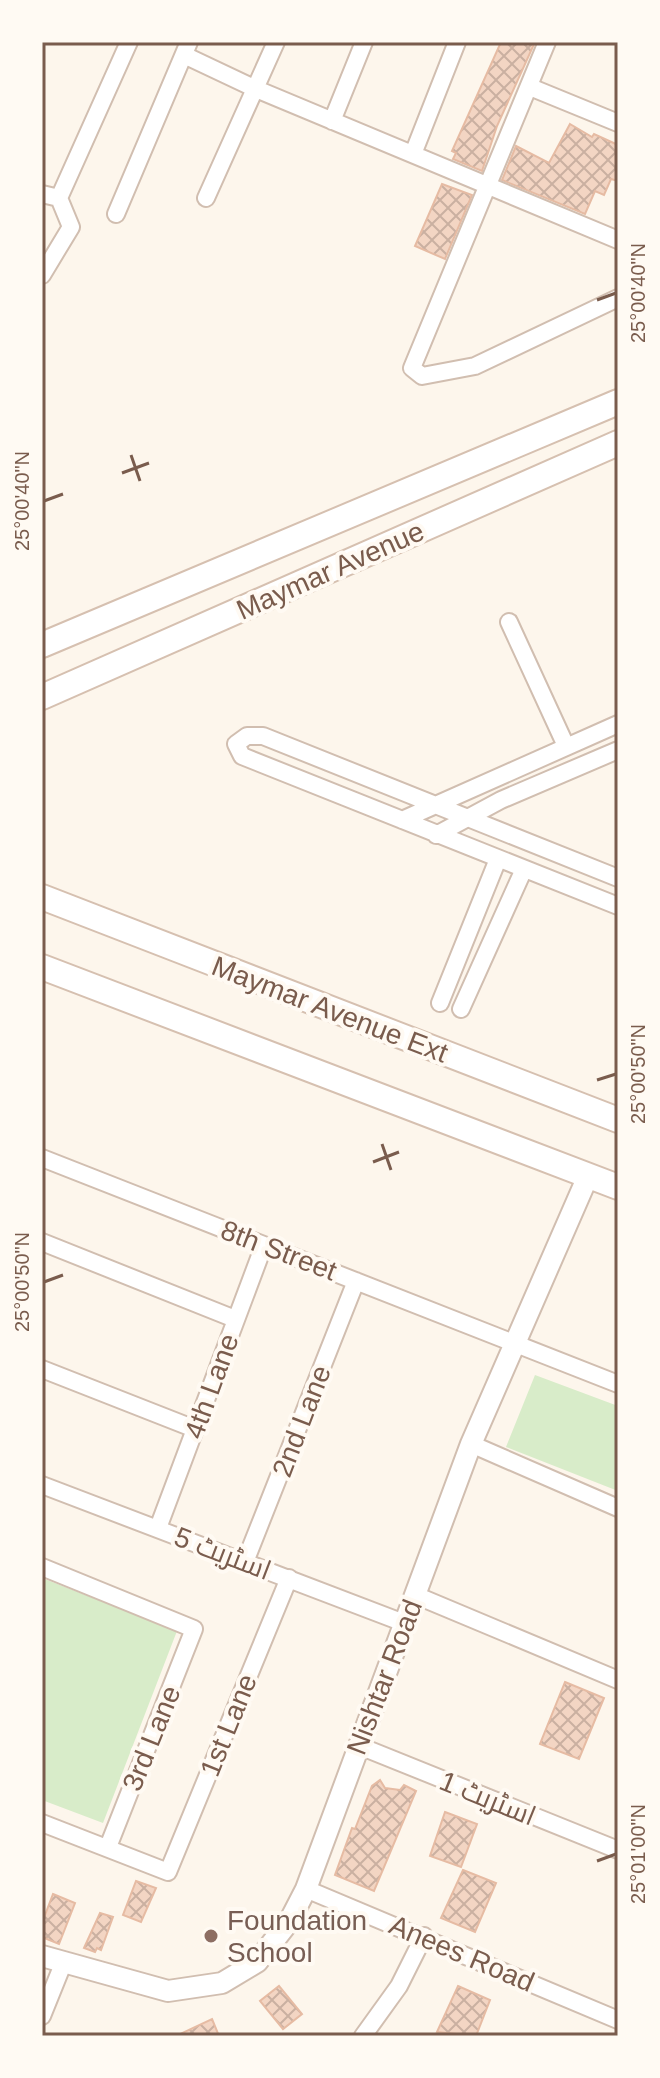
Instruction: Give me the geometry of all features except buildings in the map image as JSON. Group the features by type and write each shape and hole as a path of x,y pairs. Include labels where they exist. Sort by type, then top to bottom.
{"main road":[{"name":"Maymar Avenue","path":"42,645 618,402"},
{"name":"Maymar Avenue","path":"42,697 618,443"},
{"name":"Maymar Avenue Ext","path":"42,897 618,1120"},
{"path":"42,967 618,1187"}],"street":[{"path":"42,275 71,227 59,198 129,42"},
{"path":"206,198 276,42"},
{"path":"332,121 364,42"},
{"path":"413,154 457,42"},
{"path":"547,42 490,186 412,368 422,376 475,366 618,298"},
{"path":"116,214 187,48 256,89 618,240"},
{"path":"530,87 618,123"},
{"path":"42,194 59,198"},
{"path":"509,622 566,746"},
{"path":"402,820 432,804 618,724"},
{"path":"618,878 263,736 247,736 236,744 242,756 618,906"},
{"path":"436,835 464,817 618,750"},
{"path":"440,1003 498,859"},
{"path":"461,1009 524,869"},
{"name":"8th Street","path":"42,1158 618,1384"},
{"name":"Nishtar Road","path":"42,1956 168,1991 222,1983 257,1962 290,1920 306,1889 471,1444 588,1176"},
{"path":"42,1242 235,1319"},
{"name":"4th Lane","path":"158,1528 264,1245"},
{"name":"2nd Lane","path":"245,1562 356,1281"},
{"path":"42,1369 195,1429"},
{"path":"471,1444 618,1508"},
{"name":"اسٹریٹ 5","path":"42,1485 404,1623"},
{"name":"3rd Lane","path":"42,1567 194,1629 108,1847"},
{"name":"1st Lane","path":"108,1847 168,1872 289,1578"},
{"path":"415,1595 618,1680"},
{"name":"اسٹریٹ 1","path":"357,1745 618,1850"},
{"path":"42,1823 108,1847"},
{"name":"Anees Road","path":"306,1889 618,2020"},
{"path":"363,2036 399,1986 424,1936"},
{"path":"42,2016 63,1964"}],"green space":[{"path":"535,1375 618,1406 618,1491 506,1447"},
{"path":"42,1578 177,1631 103,1823 42,1800"}],"place":[{"name":"Foundation School","path":"211,1936"}]}
